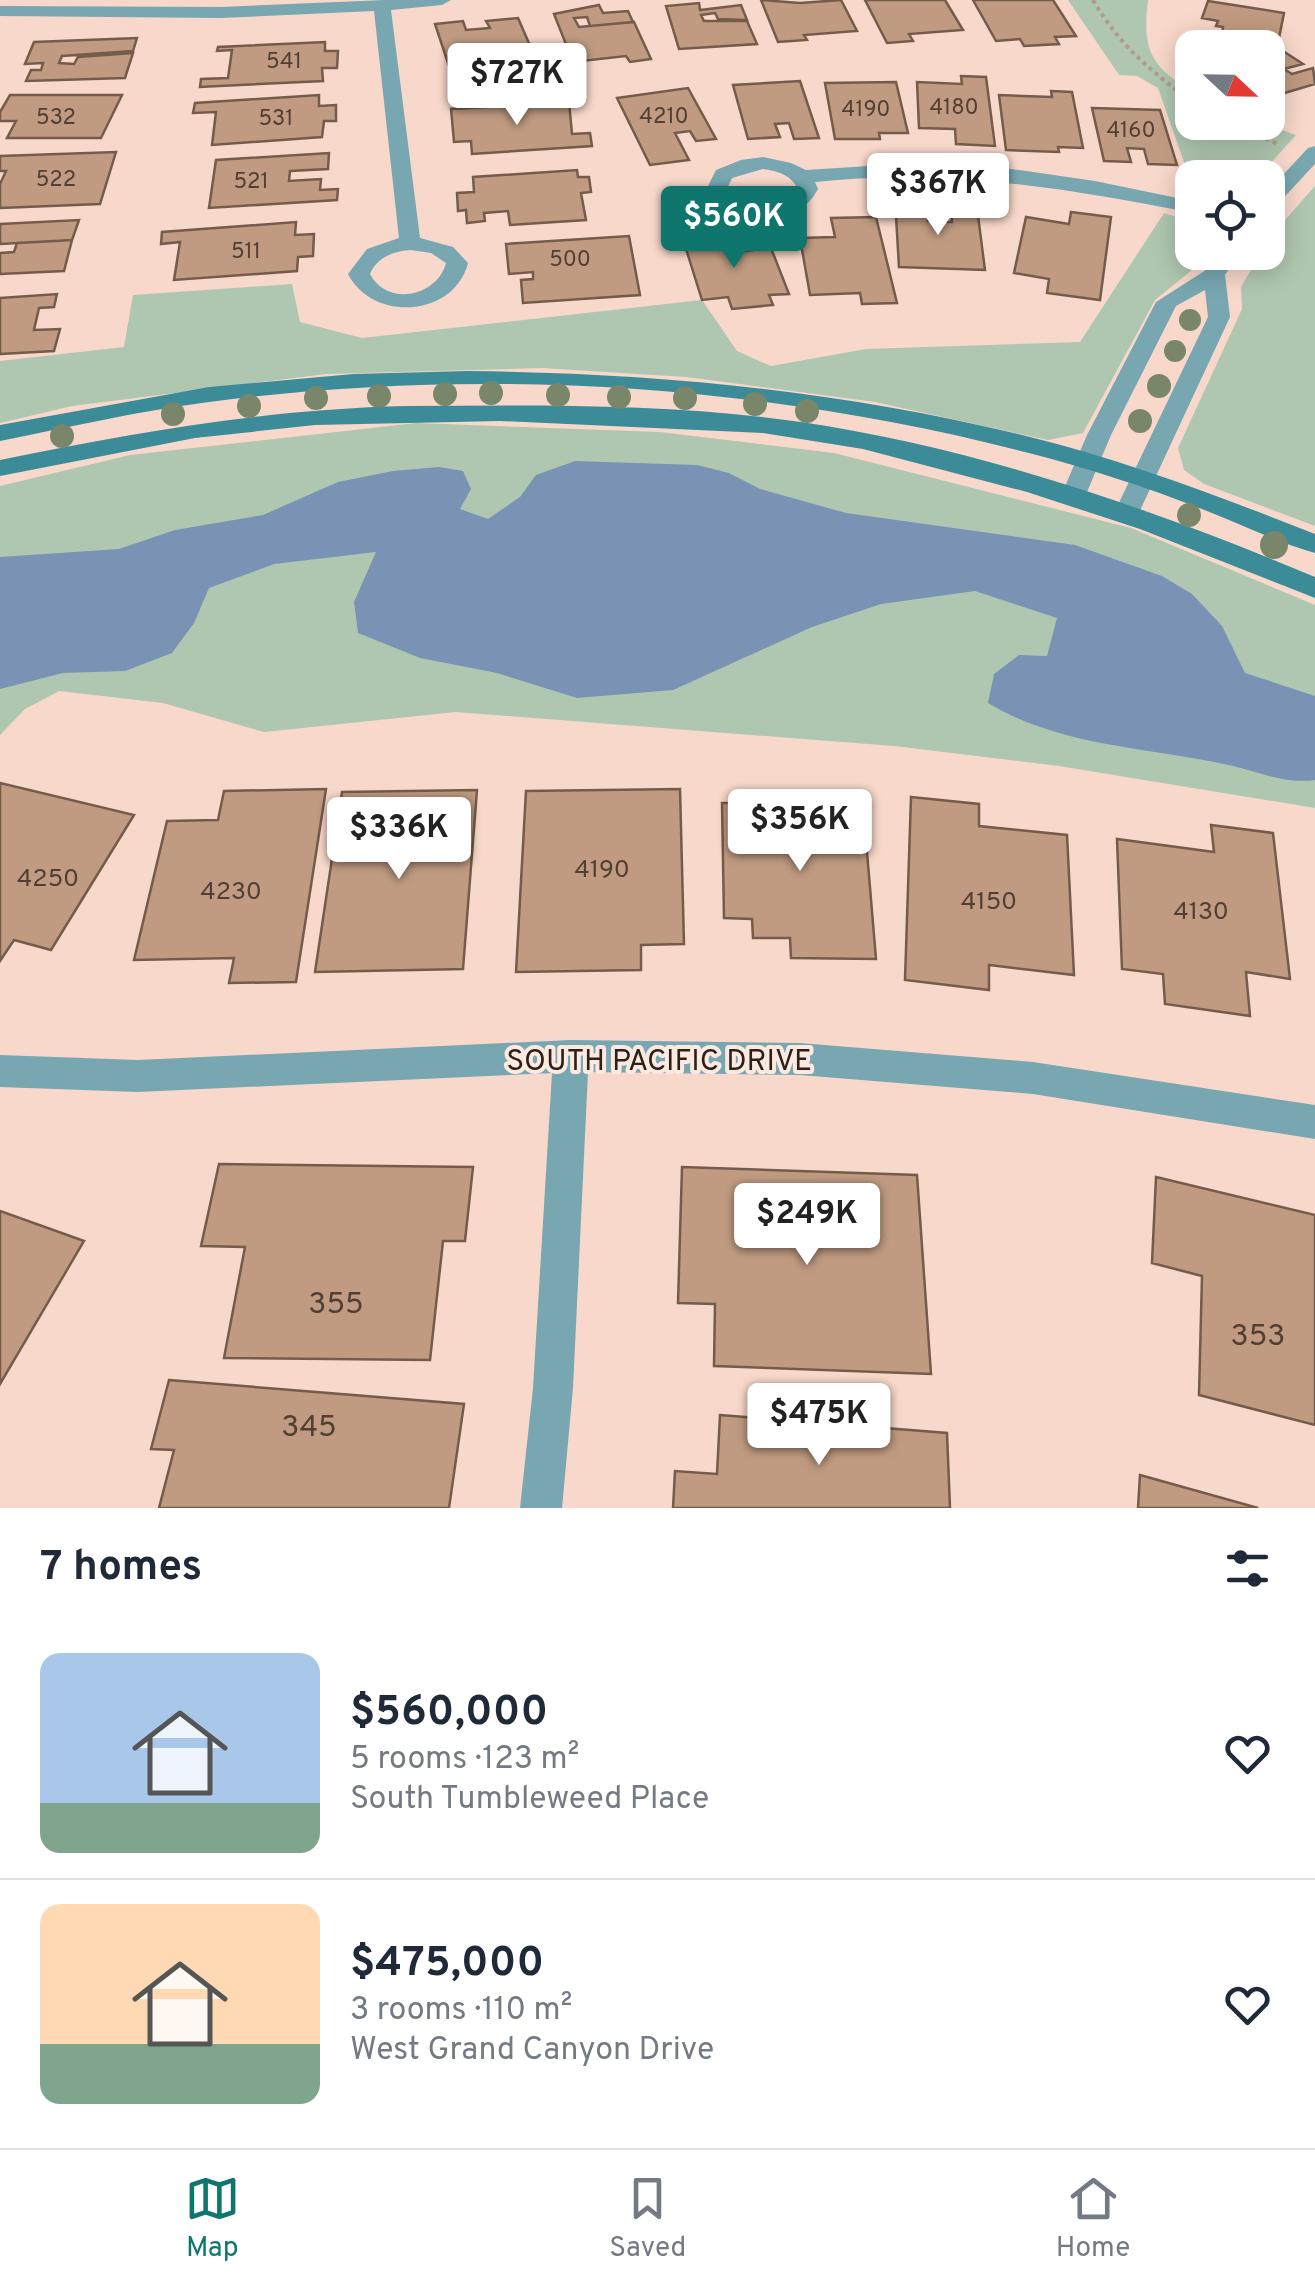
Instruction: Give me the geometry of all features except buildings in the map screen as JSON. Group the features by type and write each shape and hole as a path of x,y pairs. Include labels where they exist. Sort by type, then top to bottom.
{"street":[{"path":"0,11 168,7 257,15 442,0"},
{"path":"382,6 410,244"},
{"path":"1285,185 1315,152"},
{"path":"801,176 870,168 1000,174 1098,187 1175,203"},
{"path":"1072,498 1167,302 1217,270"},
{"path":"1127,513 1219,317 1214,275"},
{"path":"0,433 235,392 348,382 530,378 738,390 865,409 1144,478 1315,544"},
{"path":"0,468 223,426 332,416 490,412 793,429 862,440 1127,513 1315,588"},
{"path":"542,1508 553,1388 571,1056"},
{"name":"SOUTH PACIFIC DRIVE","path":"0,1071 138,1076 571,1056 800,1058 1032,1078 1315,1122"}],"path":[{"path":"1093,0 1137,62 1175,90"},
{"path":"1270,140 1290,149"}],"green space":[{"path":"1068,0 1148,0 1148,44 1158,64 1175,80 1175,136 1158,88 1137,76 1119,75"},
{"path":"1285,131 1296,135 1273,160 1183,160 1176,140 1285,140"},
{"path":"1315,186 1315,526 1204,484 1184,470 1178,448 1242,309 1241,287 1251,270 1285,270 1285,220"},
{"path":"1164,213 1175,217 1175,270 1192,270 1155,300 1083,433 1048,440 875,402 686,377 542,368 326,374 72,406 0,423 0,361 124,347 133,295 292,284 300,322 362,338 702,300 737,351 771,366 866,349 1080,342"},
{"path":"416,423 660,432 834,453 1131,528 1315,605 1315,808 1059,766 894,746 456,712 264,732 163,703 59,691 25,709 0,735 0,486 130,455"}],"water":[{"path":"575,461 697,465 729,473 760,489 846,513 1075,545 1162,576 1192,594 1222,626 1245,673 1315,696 1315,780 1283,779 1077,738 1017,718 988,703 994,674 1019,655 1047,656 1057,618 975,591 881,604 812,627 673,690 577,698 497,673 420,658 358,633 354,602 376,552 274,564 209,588 194,623 172,653 125,671 63,673 0,689 0,557 119,549 175,530 263,515 338,482 439,467 463,471 471,489 460,509 488,519 520,497 536,475"}]}
